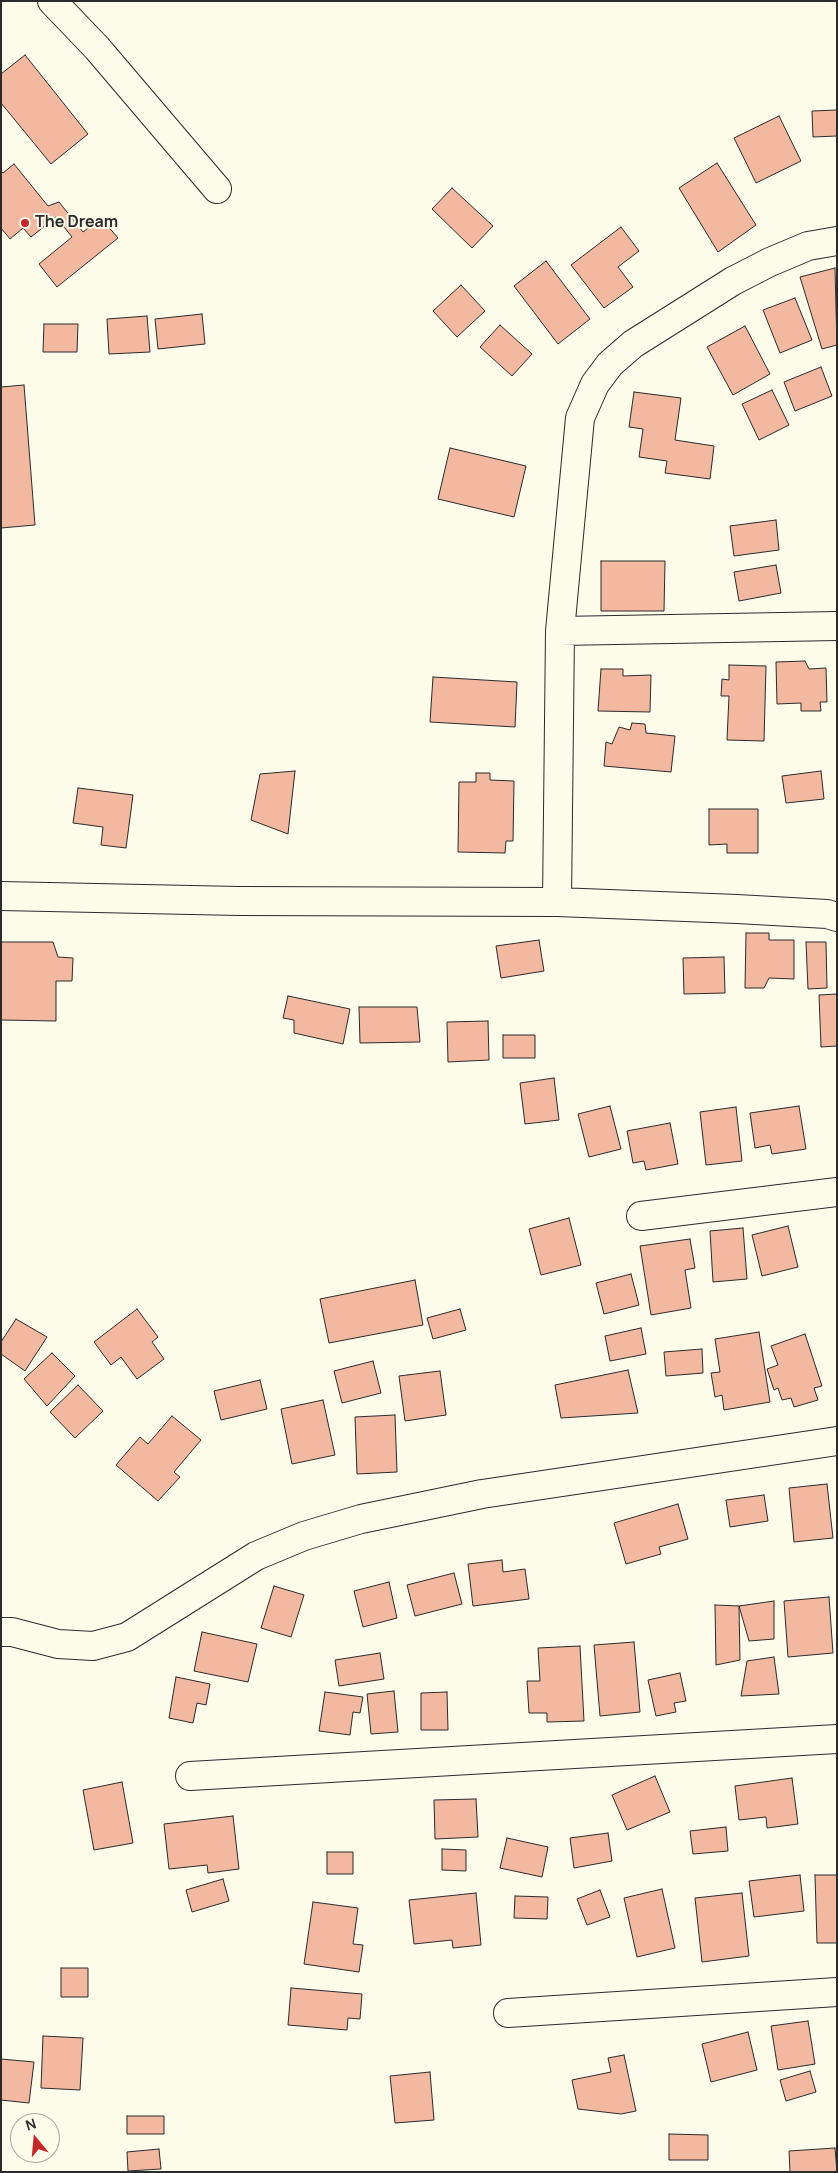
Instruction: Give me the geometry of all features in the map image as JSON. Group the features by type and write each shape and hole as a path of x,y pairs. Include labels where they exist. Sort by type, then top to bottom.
{"street":[{"path":"52,1 97,48 217,189"},
{"path":"557,902 560,631 580,418 595,384 610,364 633,344 732,281 808,246 837,240"},
{"path":"560,631 837,626"},
{"path":"1,896 239,901 557,902 827,914 837,917"},
{"path":"641,1216 837,1192"},
{"path":"1,1632 12,1632 58,1644 93,1646 127,1637 256,1556 304,1536 361,1519 482,1494 837,1441"},
{"path":"190,1776 837,1739"},
{"path":"508,2013 837,1992"}],"building":[{"path":"25,55 88,134 51,164 1,103 1,74"},
{"path":"837,110 837,136 813,137 812,111"},
{"path":"779,116 801,161 756,183 734,138"},
{"path":"717,163 756,225 718,252 679,188"},
{"name":"The Dream","path":"14,164 48,206 59,202 83,232 101,218 118,238 57,287 39,264 72,237 56,217 31,237 23,228 10,239 1,228 1,171 3,173"},
{"path":"452,188 493,226 472,248 432,209"},
{"path":"621,227 639,251 618,267 633,287 604,308 571,265"},
{"path":"546,261 590,319 558,344 514,286"},
{"path":"835,268 837,345 822,349 800,277"},
{"path":"461,285 485,311 457,337 433,311"},
{"path":"795,298 812,340 780,353 763,310"},
{"path":"202,314 205,344 158,349 155,319"},
{"path":"147,316 150,352 109,354 107,319"},
{"path":"44,324 78,324 77,352 43,352"},
{"path":"500,325 532,354 512,376 480,347"},
{"path":"745,326 770,374 733,395 707,347"},
{"path":"821,367 832,396 795,411 784,382"},
{"path":"24,385 35,525 1,528 1,387"},
{"path":"772,390 789,425 759,440 742,404"},
{"path":"634,392 681,398 675,440 714,446 710,479 665,473 667,461 639,457 643,429 629,427"},
{"path":"450,448 526,466 514,517 438,499"},
{"path":"776,520 779,550 734,556 730,526"},
{"path":"601,561 665,561 664,611 601,611"},
{"path":"776,565 781,593 739,601 734,572"},
{"path":"805,661 809,669 826,668 827,702 820,702 821,711 801,711 801,703 777,704 776,662"},
{"path":"729,665 766,666 764,741 727,740 729,696 721,696 722,679 729,680"},
{"path":"601,669 623,669 623,676 651,675 650,712 598,711"},
{"path":"433,677 517,682 515,727 430,722"},
{"path":"632,723 645,724 646,733 675,736 671,772 604,766 606,742 612,744 619,727 630,730"},
{"path":"295,771 288,834 251,820 260,774"},
{"path":"821,771 824,799 786,803 782,776"},
{"path":"476,773 490,773 490,780 514,781 513,841 506,841 505,853 458,852 459,782 476,782"},
{"path":"78,788 133,795 126,848 101,845 103,827 73,823"},
{"path":"709,809 758,809 758,853 727,853 727,844 709,845"},
{"path":"746,933 769,933 769,940 794,940 794,979 769,978 764,988 745,988"},
{"path":"539,940 544,971 501,978 496,946"},
{"path":"1,942 53,942 58,957 73,958 72,981 56,981 56,1021 1,1020"},
{"path":"806,942 826,942 827,988 808,989"},
{"path":"724,957 725,993 684,994 683,958"},
{"path":"837,994 837,1046 821,1047 819,995"},
{"path":"288,996 350,1009 343,1044 294,1033 294,1020 283,1018"},
{"path":"359,1007 417,1007 420,1042 360,1043"},
{"path":"488,1021 489,1060 448,1062 447,1022"},
{"path":"503,1035 535,1035 535,1058 503,1058"},
{"path":"554,1078 559,1120 525,1124 520,1083"},
{"path":"610,1106 621,1149 589,1157 578,1114"},
{"path":"799,1106 806,1149 772,1154 770,1145 755,1148 750,1113"},
{"path":"736,1107 742,1161 706,1165 700,1112"},
{"path":"670,1123 678,1164 646,1170 644,1161 633,1163 627,1131"},
{"path":"569,1218 581,1265 541,1275 529,1229"},
{"path":"788,1226 798,1267 762,1276 752,1235"},
{"path":"743,1228 747,1279 713,1282 710,1231"},
{"path":"690,1239 695,1268 685,1270 691,1308 651,1315 640,1246"},
{"path":"631,1274 639,1305 604,1314 596,1283"},
{"path":"415,1280 423,1325 329,1343 320,1299"},
{"path":"137,1309 158,1337 152,1342 164,1359 137,1379 121,1357 111,1365 94,1342"},
{"path":"460,1309 466,1330 433,1339 427,1318"},
{"path":"16,1319 47,1337 25,1371 1,1354 1,1342"},
{"path":"641,1328 646,1354 610,1361 605,1336"},
{"path":"759,1332 770,1402 724,1410 722,1395 715,1397 711,1373 720,1372 715,1339"},
{"path":"805,1334 822,1386 814,1388 818,1400 794,1407 791,1398 782,1400 778,1388 774,1390 767,1369 778,1365 771,1346"},
{"path":"702,1349 703,1373 666,1376 664,1352"},
{"path":"52,1353 75,1376 47,1406 24,1379"},
{"path":"373,1361 381,1393 342,1403 334,1371"},
{"path":"628,1370 638,1413 561,1418 555,1385"},
{"path":"440,1371 446,1415 405,1421 399,1376"},
{"path":"260,1380 267,1409 221,1420 214,1391"},
{"path":"78,1385 103,1411 75,1438 50,1412"},
{"path":"323,1400 335,1455 292,1464 281,1409"},
{"path":"395,1415 397,1472 357,1474 355,1417"},
{"path":"172,1416 201,1440 174,1472 180,1477 158,1501 116,1465 140,1437 148,1444"},
{"path":"827,1484 833,1538 794,1542 789,1488"},
{"path":"764,1495 768,1521 730,1527 726,1500"},
{"path":"678,1504 688,1539 659,1547 661,1554 626,1564 614,1523"},
{"path":"502,1560 503,1572 525,1569 529,1599 473,1606 468,1564"},
{"path":"454,1573 462,1604 415,1616 407,1585"},
{"path":"389,1582 397,1618 363,1627 354,1591"},
{"path":"274,1586 304,1595 291,1637 261,1628"},
{"path":"829,1597 833,1653 788,1657 784,1601"},
{"path":"774,1601 774,1639 749,1641 739,1606"},
{"path":"715,1605 739,1606 740,1660 716,1665"},
{"path":"202,1632 257,1644 248,1682 194,1671"},
{"path":"634,1642 640,1712 600,1716 594,1645"},
{"path":"580,1646 584,1721 547,1722 547,1713 529,1713 527,1681 540,1681 538,1648"},
{"path":"380,1653 384,1679 339,1686 335,1660"},
{"path":"774,1657 779,1694 741,1696 747,1661"},
{"path":"680,1673 686,1701 674,1703 676,1712 656,1716 648,1680"},
{"path":"176,1677 210,1684 206,1705 197,1703 193,1723 169,1718"},
{"path":"394,1691 398,1732 371,1734 367,1694"},
{"path":"325,1692 363,1697 360,1713 353,1712 350,1735 319,1731"},
{"path":"447,1692 448,1730 421,1730 421,1693"},
{"path":"655,1776 670,1812 627,1830 612,1795"},
{"path":"792,1778 798,1824 767,1828 766,1817 739,1820 735,1786"},
{"path":"122,1782 133,1843 94,1850 83,1790"},
{"path":"476,1799 478,1837 435,1839 434,1800"},
{"path":"233,1816 239,1869 208,1873 207,1865 169,1869 164,1824"},
{"path":"726,1827 728,1851 693,1854 690,1831"},
{"path":"608,1833 612,1861 574,1868 570,1838"},
{"path":"507,1838 548,1847 542,1877 500,1868"},
{"path":"442,1849 466,1850 466,1871 442,1870"},
{"path":"327,1852 353,1852 353,1874 327,1874"},
{"path":"800,1875 804,1911 754,1917 749,1881"},
{"path":"815,1875 837,1875 837,1943 817,1943"},
{"path":"223,1879 229,1901 192,1912 186,1890"},
{"path":"662,1889 675,1948 637,1957 624,1898"},
{"path":"600,1890 610,1917 587,1925 577,1899"},
{"path":"476,1893 481,1945 453,1948 452,1940 414,1944 409,1900"},
{"path":"742,1893 749,1956 702,1962 695,1898"},
{"path":"515,1896 548,1897 547,1919 514,1918"},
{"path":"313,1902 358,1908 353,1944 363,1945 359,1972 304,1964"},
{"path":"61,1968 88,1968 88,1997 61,1997"},
{"path":"291,1988 362,1994 360,2019 348,2018 347,2030 288,2025"},
{"path":"808,2021 815,2064 778,2070 771,2026"},
{"path":"748,2032 757,2070 711,2082 702,2044"},
{"path":"43,2036 83,2038 80,2090 41,2088"},
{"path":"624,2055 636,2111 621,2114 578,2109 572,2080 611,2072 608,2058"},
{"path":"1,2059 34,2062 29,2103 1,2100"},
{"path":"810,2071 816,2092 786,2101 780,2080"},
{"path":"430,2072 434,2120 395,2123 390,2076"},
{"path":"127,2116 164,2116 164,2134 127,2134"},
{"path":"669,2134 708,2135 708,2160 669,2160"},
{"path":"835,2148 837,2172 790,2172 789,2151"},
{"path":"159,2149 161,2169 128,2171 127,2152"}],"place":[{"name":"The Dream","path":"25,223"}]}
